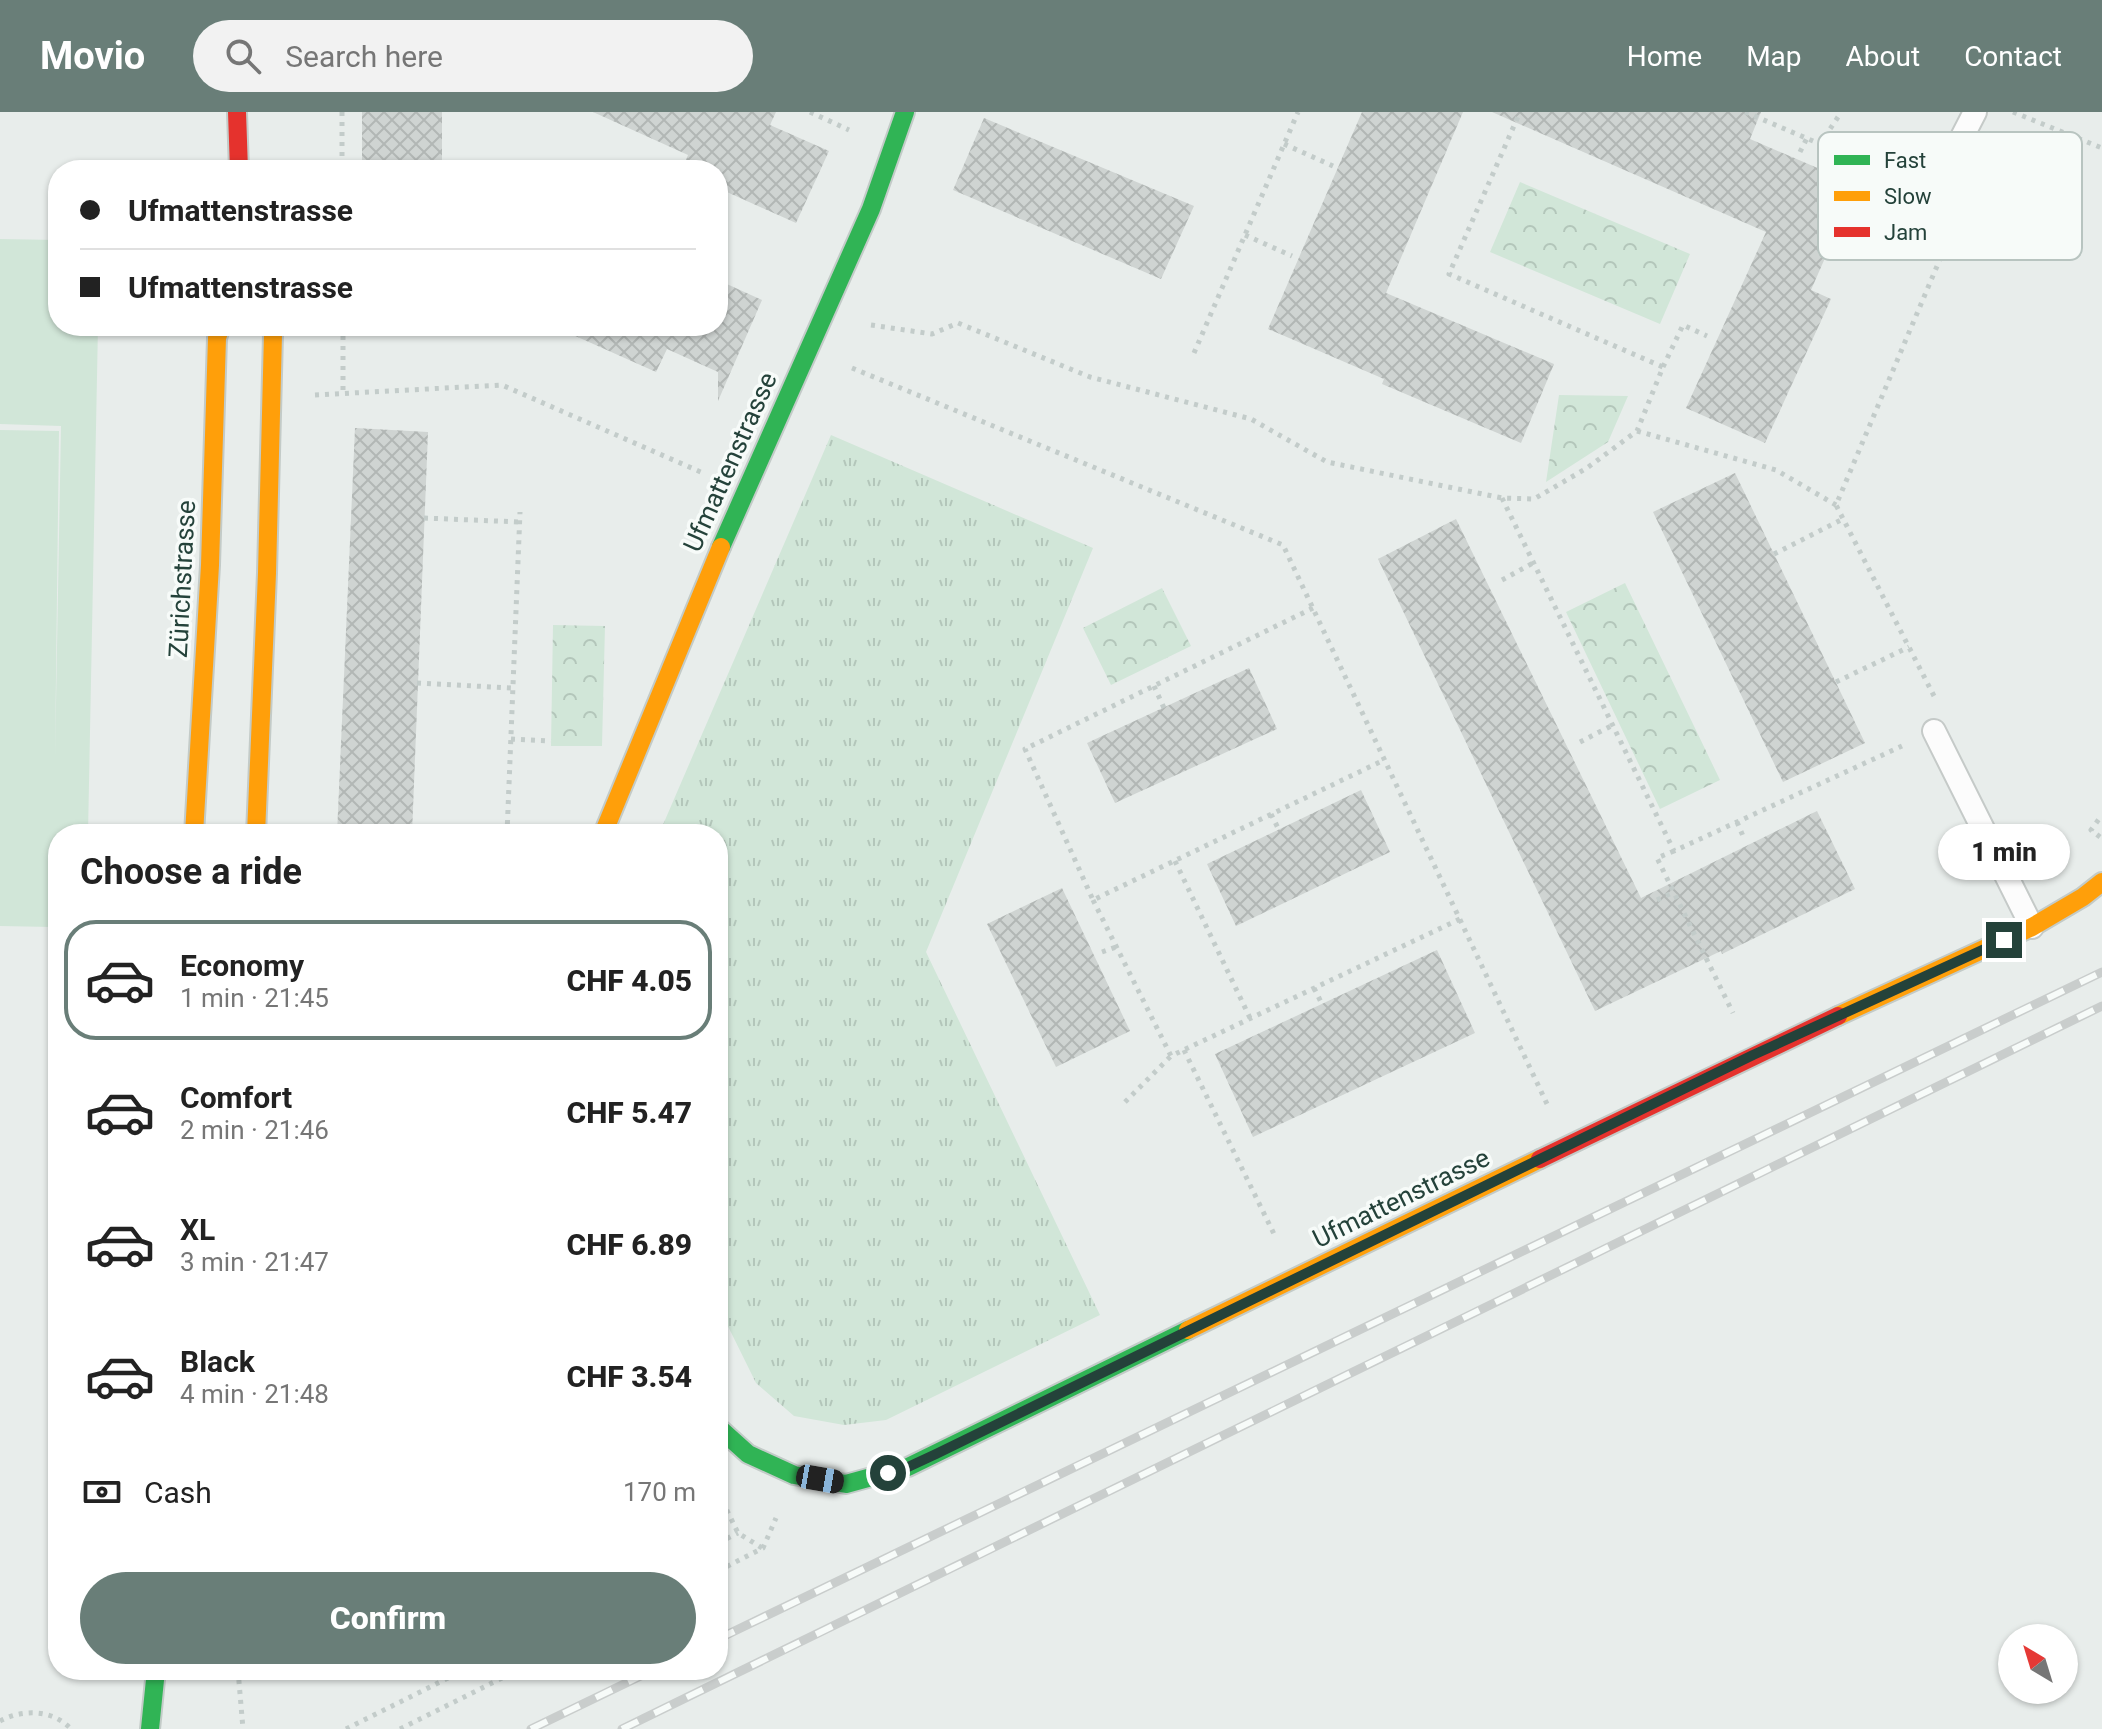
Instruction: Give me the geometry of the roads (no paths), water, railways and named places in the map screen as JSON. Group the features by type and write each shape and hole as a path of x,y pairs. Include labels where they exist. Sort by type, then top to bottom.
{"street":[{"path":"237,112 239,160"},
{"name":"Ufmattenstrasse","path":"607,824 690,618 871,209 905,112"},
{"name":"Zürichstrasse","path":"195,824 210,565 218,336"},
{"path":"256,824 273,336"},
{"name":"Ufmattenstrasse","path":"728,1436 748,1454 794,1475 846,1484 908,1467 1753,1055 2032,927 2102,882"},
{"path":"150,1729 155,1680"}],"lane":[{"path":"1965,132 1975,112"},
{"path":"1934,731 2032,927"}],"railway":[{"path":"728,1634 2102,972"},
{"path":"728,1677 2102,1006"},
{"path":"531,1729 632,1680"},
{"path":"622,1729 722,1680"}]}
